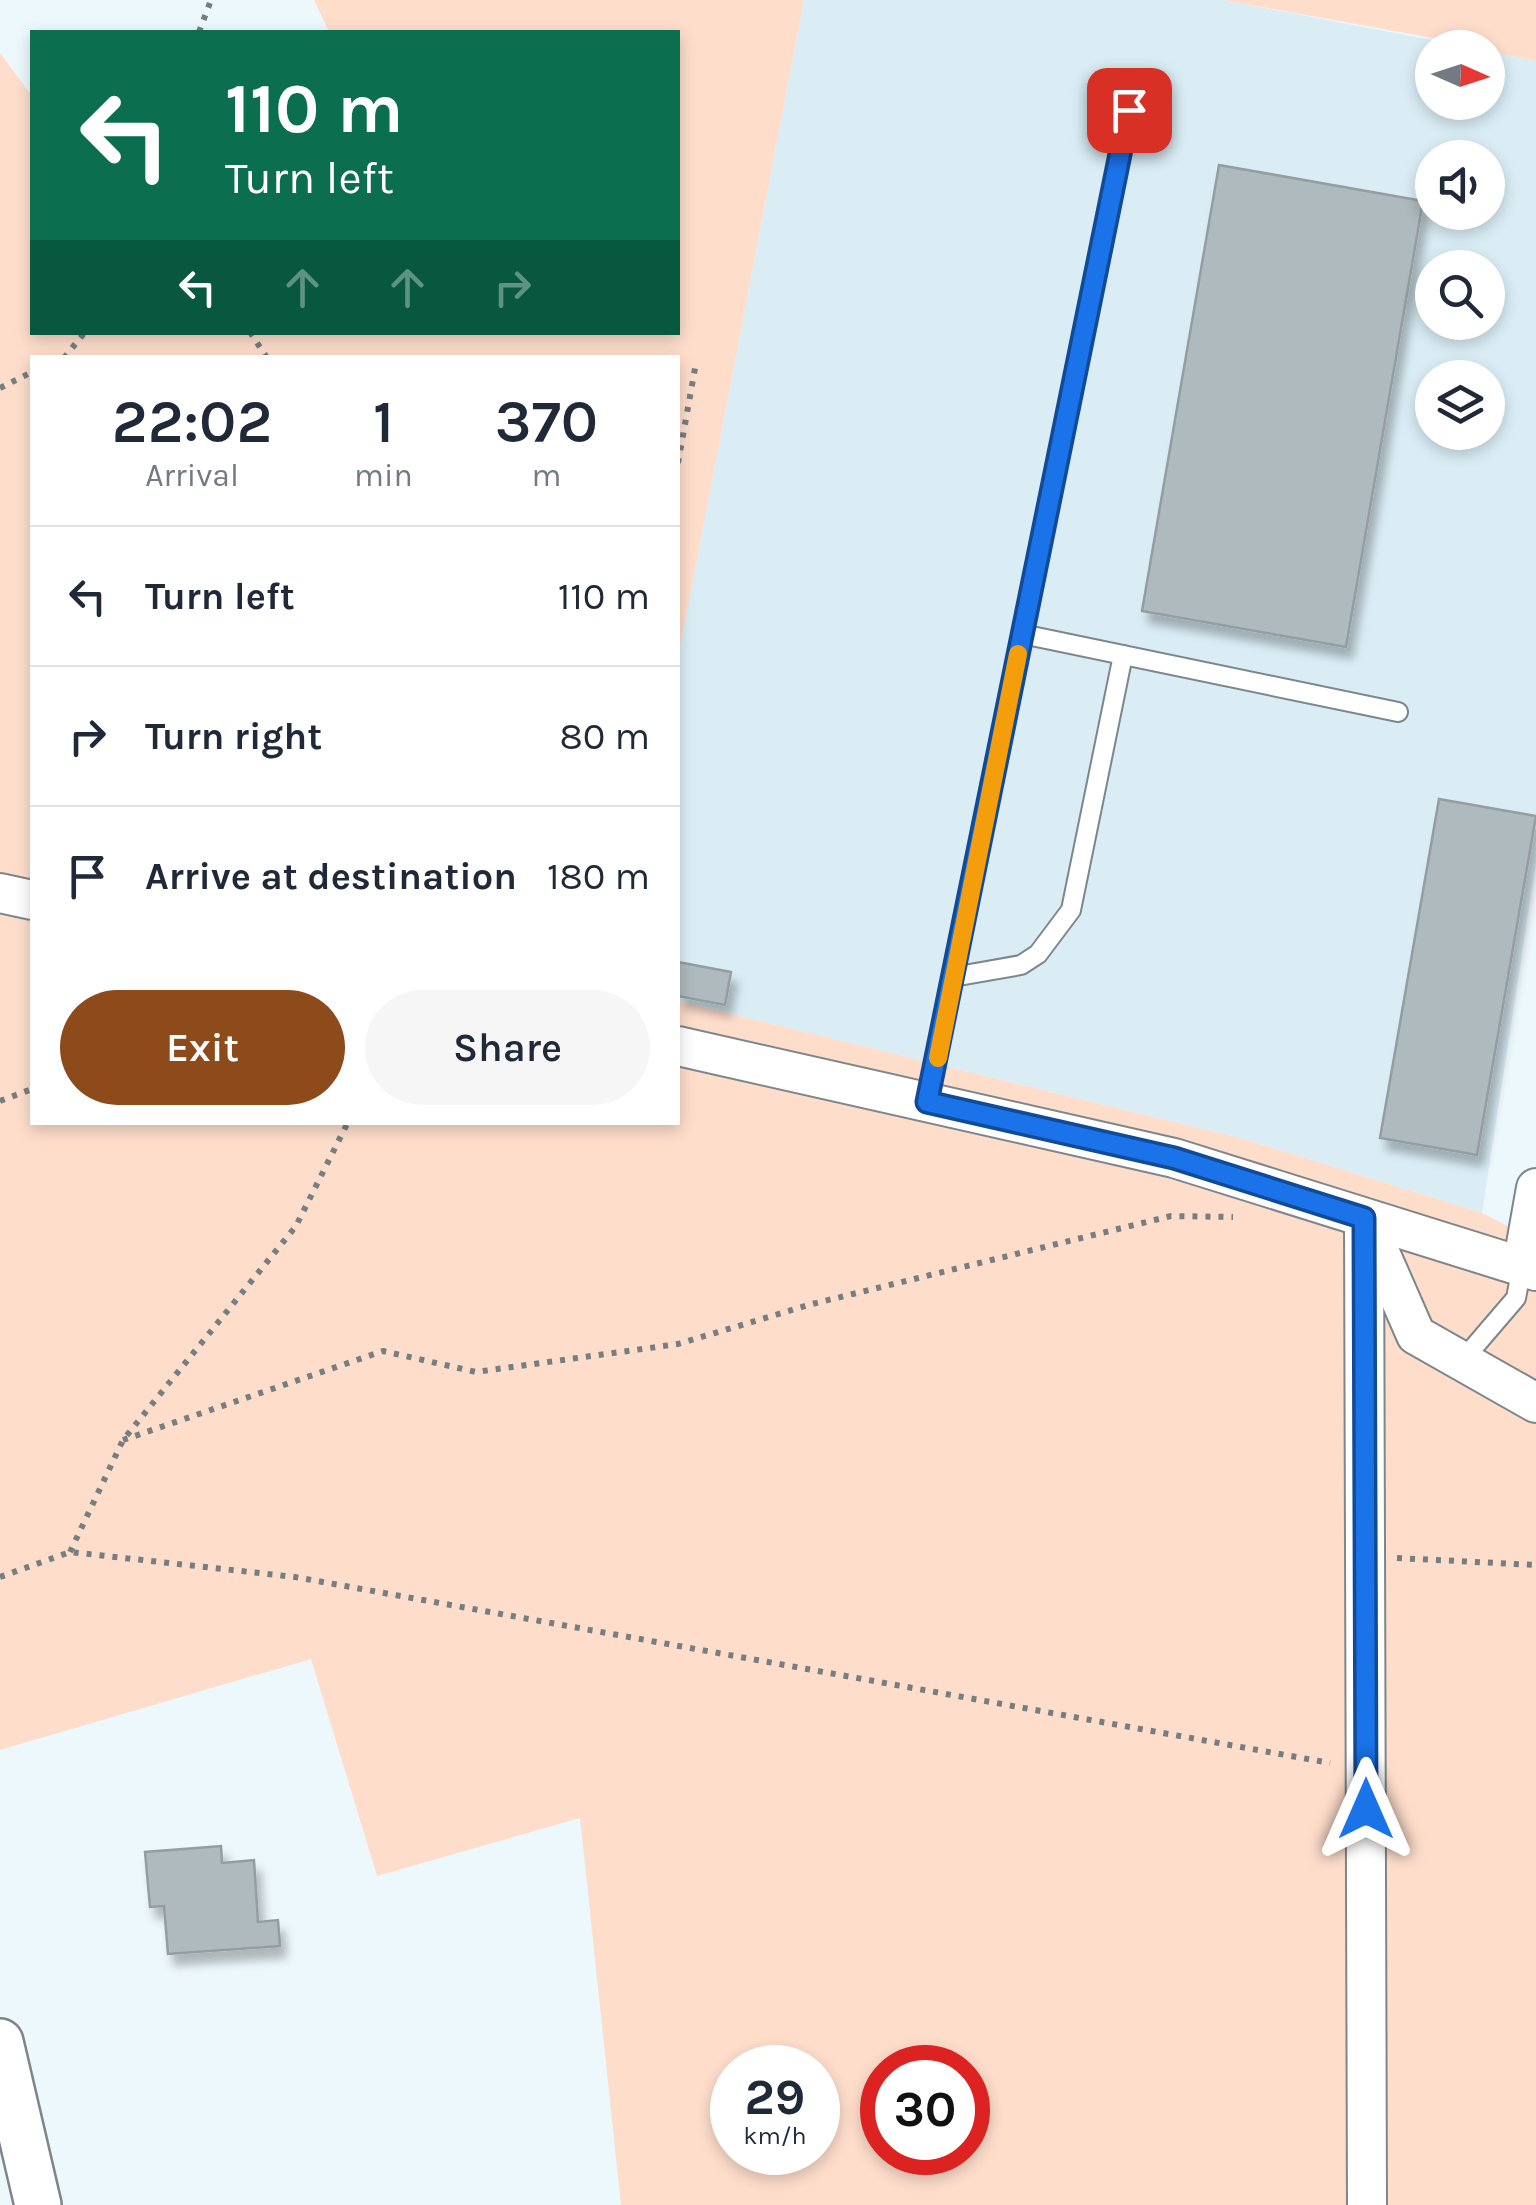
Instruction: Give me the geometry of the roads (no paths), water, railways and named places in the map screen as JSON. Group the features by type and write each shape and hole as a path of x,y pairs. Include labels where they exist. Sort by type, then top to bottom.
{"street":[{"path":"0,893 30,900"},
{"path":"680,1046 1174,1158 1529,1269 1536,1188"},
{"path":"1364,1218 1416,1334 1536,1403"},
{"path":"1364,1218 1367,2205"},
{"path":"0,2042 38,2205"}],"lane":[{"path":"927,1102 1129,110"},
{"path":"1022,634 1398,712"},
{"path":"952,977 1022,965 1038,954 1071,910 1123,655"},
{"path":"1462,1361 1516,1298 1529,1269"}]}
